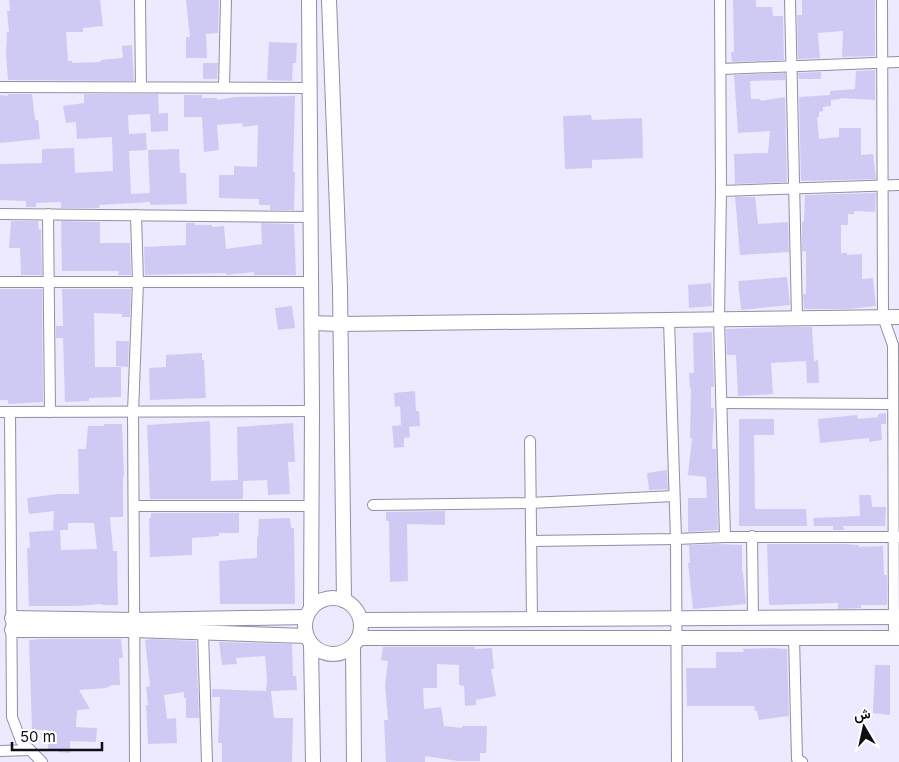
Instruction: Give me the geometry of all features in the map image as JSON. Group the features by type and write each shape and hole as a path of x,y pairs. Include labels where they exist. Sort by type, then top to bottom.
{"street":[{"path":"140,0 141,87"},
{"path":"224,88 226,0"},
{"path":"309,0 312,506 308,613 304,626 309,640 312,762"},
{"path":"329,0 340,324 344,600"},
{"path":"720,0 722,191 720,319 725,537"},
{"path":"790,0 797,318"},
{"path":"134,625 309,640 318,650 327,654 337,654 346,651 356,642 677,638 896,638 897,537 893,345 884,317 882,0"},
{"path":"721,69 899,62"},
{"path":"0,87 310,88"},
{"path":"722,191 899,185"},
{"path":"0,214 311,218"},
{"path":"48,214 50,412"},
{"path":"135,762 133,412 138,282 136,216"},
{"path":"0,282 311,282"},
{"path":"312,323 899,317"},
{"path":"669,320 676,539 677,762"},
{"path":"722,403 893,404"},
{"path":"42,762 20,741 12,717 11,547 5,412 312,411"},
{"path":"530,441 532,619"},
{"path":"373,505 530,502 674,496"},
{"path":"134,506 312,506"},
{"path":"531,541 752,536 897,537"},
{"path":"752,536 754,618"},
{"path":"0,547 11,547"},
{"path":"12,624 134,625 308,613 317,603 326,599 344,600 357,612 361,620 361,629 356,642 354,762"},
{"path":"361,620 897,617"},
{"path":"203,632 207,762"},
{"path":"794,638 797,759 802,762"},
{"path":"0,686 12,686"},
{"path":"0,750 30,750"}],"building":[{"path":"9,0 100,0 103,26 83,28 83,32 66,32 68,61 72,61 72,63 101,62 100,60 123,58 122,46 132,45 134,81 8,80 6,53 7,32 9,32 7,11 10,11"},
{"path":"186,0 219,0 218,33 206,34 207,58 186,58 186,37 190,37"},
{"path":"733,0 756,0 756,7 772,7 773,16 783,16 784,60 732,62 731,52 734,52"},
{"path":"802,0 875,0 875,56 842,57 843,31 818,33 820,58 798,59 797,15 802,15"},
{"path":"269,42 297,43 296,63 293,63 292,81 267,80"},
{"path":"203,63 218,63 217,79 203,79"},
{"path":"875,70 875,100 840,98 831,100 831,106 823,107 823,111 819,112 819,117 817,117 819,139 839,137 839,128 861,128 861,155 873,154 876,179 801,181 799,97 830,95 830,91 855,89 856,71"},
{"path":"821,72 821,79 799,79 798,73"},
{"path":"785,73 785,80 750,81 751,99 760,99 761,101 785,97 787,182 735,184 734,154 768,153 770,131 738,133 734,75"},
{"path":"8,94 32,94 35,120 38,120 40,139 0,143 0,95 8,96"},
{"path":"84,94 158,94 159,114 168,113 168,131 151,132 150,114 128,115 129,134 146,133 147,150 129,151 131,194 150,193 148,150 179,149 180,173 186,173 187,204 150,205 150,202 99,205 100,208 61,208 61,202 36,203 36,207 26,207 26,201 0,200 0,164 42,163 42,149 74,148 75,173 113,171 112,137 77,139 76,122 66,123 63,106 84,103"},
{"path":"184,95 202,95 202,98 217,98 217,100 235,97 295,96 294,210 270,210 270,205 259,205 259,199 219,198 219,175 234,175 234,166 257,167 258,125 243,127 242,123 217,125 219,150 204,152 202,117 184,117"},
{"path":"591,115 592,120 642,118 643,158 592,160 592,168 565,169 563,116"},
{"path":"876,193 875,212 854,211 854,214 848,214 848,225 841,225 841,253 847,253 847,255 862,254 862,279 873,278 876,306 848,309 804,309 803,294 806,294 806,251 802,252 802,222 804,221 805,195"},
{"path":"735,197 755,197 758,224 788,222 789,252 740,255"},
{"path":"11,221 38,221 39,230 41,229 42,275 21,275 20,248 9,248"},
{"path":"61,221 100,222 100,243 130,243 131,275 118,275 119,271 62,271"},
{"path":"186,223 212,225 212,227 224,226 226,249 262,244 261,223 294,224 296,275 254,275 254,272 226,275 226,273 145,275 144,247 186,245"},
{"path":"787,277 790,305 741,310 738,281"},
{"path":"711,283 712,306 689,308 688,285"},
{"path":"0,289 42,289 43,402 8,404 8,400 0,400"},
{"path":"62,289 131,289 130,317 122,317 122,314 94,313 95,367 121,367 121,397 89,398 89,401 65,402 63,338 56,338 56,326 63,326"},
{"path":"292,306 295,328 278,330 275,308"},
{"path":"812,327 814,361 818,360 819,383 807,383 806,361 771,363 773,394 738,396 736,355 727,355 726,329"},
{"path":"712,332 714,387 711,387 711,408 714,408 712,449 716,449 718,530 688,532 688,498 707,498 706,477 688,475 692,438 690,438 691,388 689,373 694,373 693,333"},
{"path":"116,341 129,341 128,367 116,366"},
{"path":"202,353 206,398 150,400 149,368 166,367 166,355"},
{"path":"415,391 416,411 419,411 420,426 409,427 410,437 404,438 404,447 394,448 392,426 401,425 400,406 395,407 394,393"},
{"path":"886,413 886,424 881,424 882,440 869,442 869,438 820,443 818,419 857,415 858,419 878,417 878,414"},
{"path":"739,419 774,419 774,435 754,435 755,509 806,509 807,526 739,526"},
{"path":"210,421 211,481 238,480 237,427 293,423 295,462 288,462 290,494 268,495 267,480 243,481 243,499 150,499 147,425"},
{"path":"122,424 123,517 110,517 113,551 117,551 118,605 29,606 27,548 30,548 29,532 60,530 53,530 54,511 29,514 27,498 58,494 79,494 78,449 86,449 88,426","holes":["68,523 94,523 97,549 61,550 60,530 68,530"]},
{"path":"667,470 668,489 649,490 647,473"},
{"path":"859,495 871,495 872,507 886,507 885,526 843,526 844,530 833,530 833,526 814,526 813,518 860,516"},
{"path":"445,511 445,525 407,524 408,581 390,582 389,521 386,521 386,512"},
{"path":"151,513 239,513 239,533 219,533 219,536 192,538 192,555 150,557 149,518 151,518"},
{"path":"290,518 291,528 294,528 295,604 220,604 219,561 257,558 259,519"},
{"path":"767,544 883,546 884,575 887,575 887,605 861,605 861,608 838,609 838,603 769,605"},
{"path":"689,545 742,545 742,572 746,604 693,609 688,563 690,563"},
{"path":"121,639 123,658 119,658 120,685 79,690 90,709 77,710 76,727 97,728 96,742 70,741 70,753 58,752 58,749 48,749 48,730 32,730 29,640"},
{"path":"145,640 196,641 199,718 186,718 186,698 184,698 184,692 164,695 167,719 176,718 177,743 148,744 146,687 150,686"},
{"path":"219,642 292,644 293,676 296,676 297,690 271,691 274,718 293,718 292,762 222,762 222,743 218,743 220,697 212,697 212,689 266,691 267,678 265,656 236,658 237,664 222,665"},
{"path":"383,647 492,648 494,669 491,669 496,696 476,700 476,705 465,706 464,686 459,685 459,665 437,664 437,688 423,688 424,709 441,707 444,726 462,728 462,726 487,726 486,753 480,753 480,761 458,761 425,756 425,762 386,762 384,720 388,720 385,685 388,661 381,660"},
{"path":"743,649 787,649 789,719 788,716 759,720 754,706 687,706 686,668 716,668 716,652 744,652"},
{"path":"875,665 890,665 890,715 873,713"}]}
